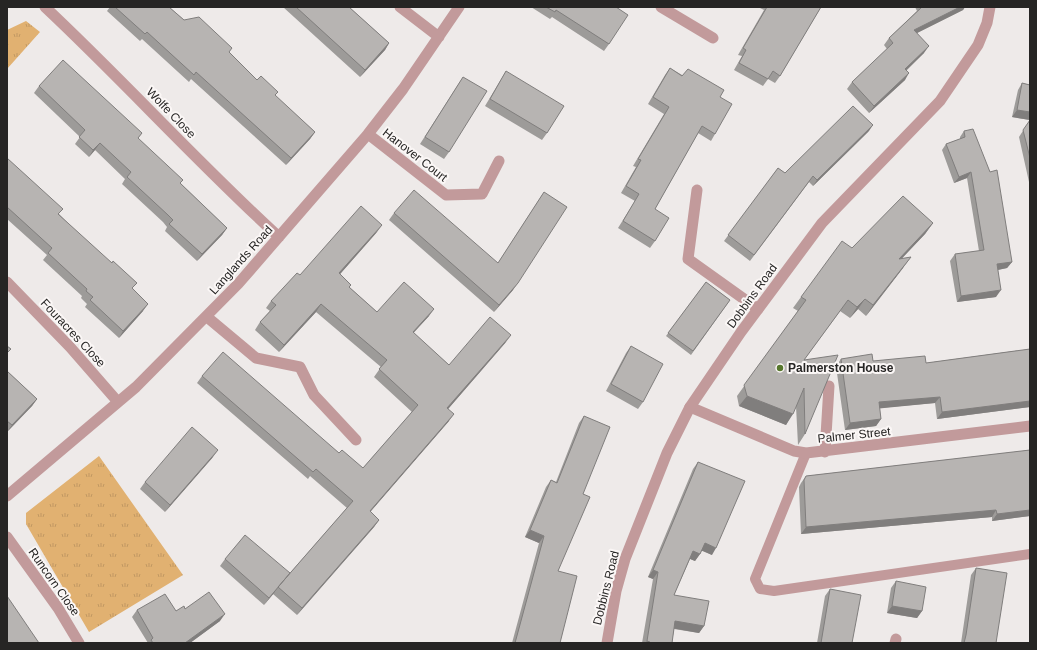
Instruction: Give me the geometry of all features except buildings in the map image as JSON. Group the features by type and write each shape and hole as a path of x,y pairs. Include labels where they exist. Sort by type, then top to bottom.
{"street":[{"name":"Wolfe Close","path":"45,7 143,103 226,189 279,237"},
{"path":"400,7 439,37"},
{"name":"Langlands Road","path":"7,496 118,402 207,317 279,237 368,134 403,89 459,7"},
{"path":"661,7 713,38"},
{"name":"Dobbins Road","path":"606,643 616,591 625,559 667,453 690,407 758,309 822,223 940,101 978,45 987,23 990,7"},
{"name":"Hanover Court","path":"368,134 446,195 482,194 499,161"},
{"path":"697,190 688,259 758,309"},
{"name":"Fouracres Close","path":"7,282 70,347 118,402"},
{"path":"207,317 256,358 300,367 314,395 356,440"},
{"path":"825,452 829,386"},
{"name":"Palmer Street","path":"690,407 794,451 806,453 825,452 1030,426"},
{"name":"Runcorn Close","path":"7,537 58,608 79,643"}],"lane":[{"path":"806,453 755,579 760,590 774,591 1030,554"}],"green space":[{"path":"26,21 40,32 7,69 7,30"},
{"path":"99,456 183,575 89,632 26,524 26,513"}],"place":[{"name":"Palmerston House","path":"780,368"}]}
